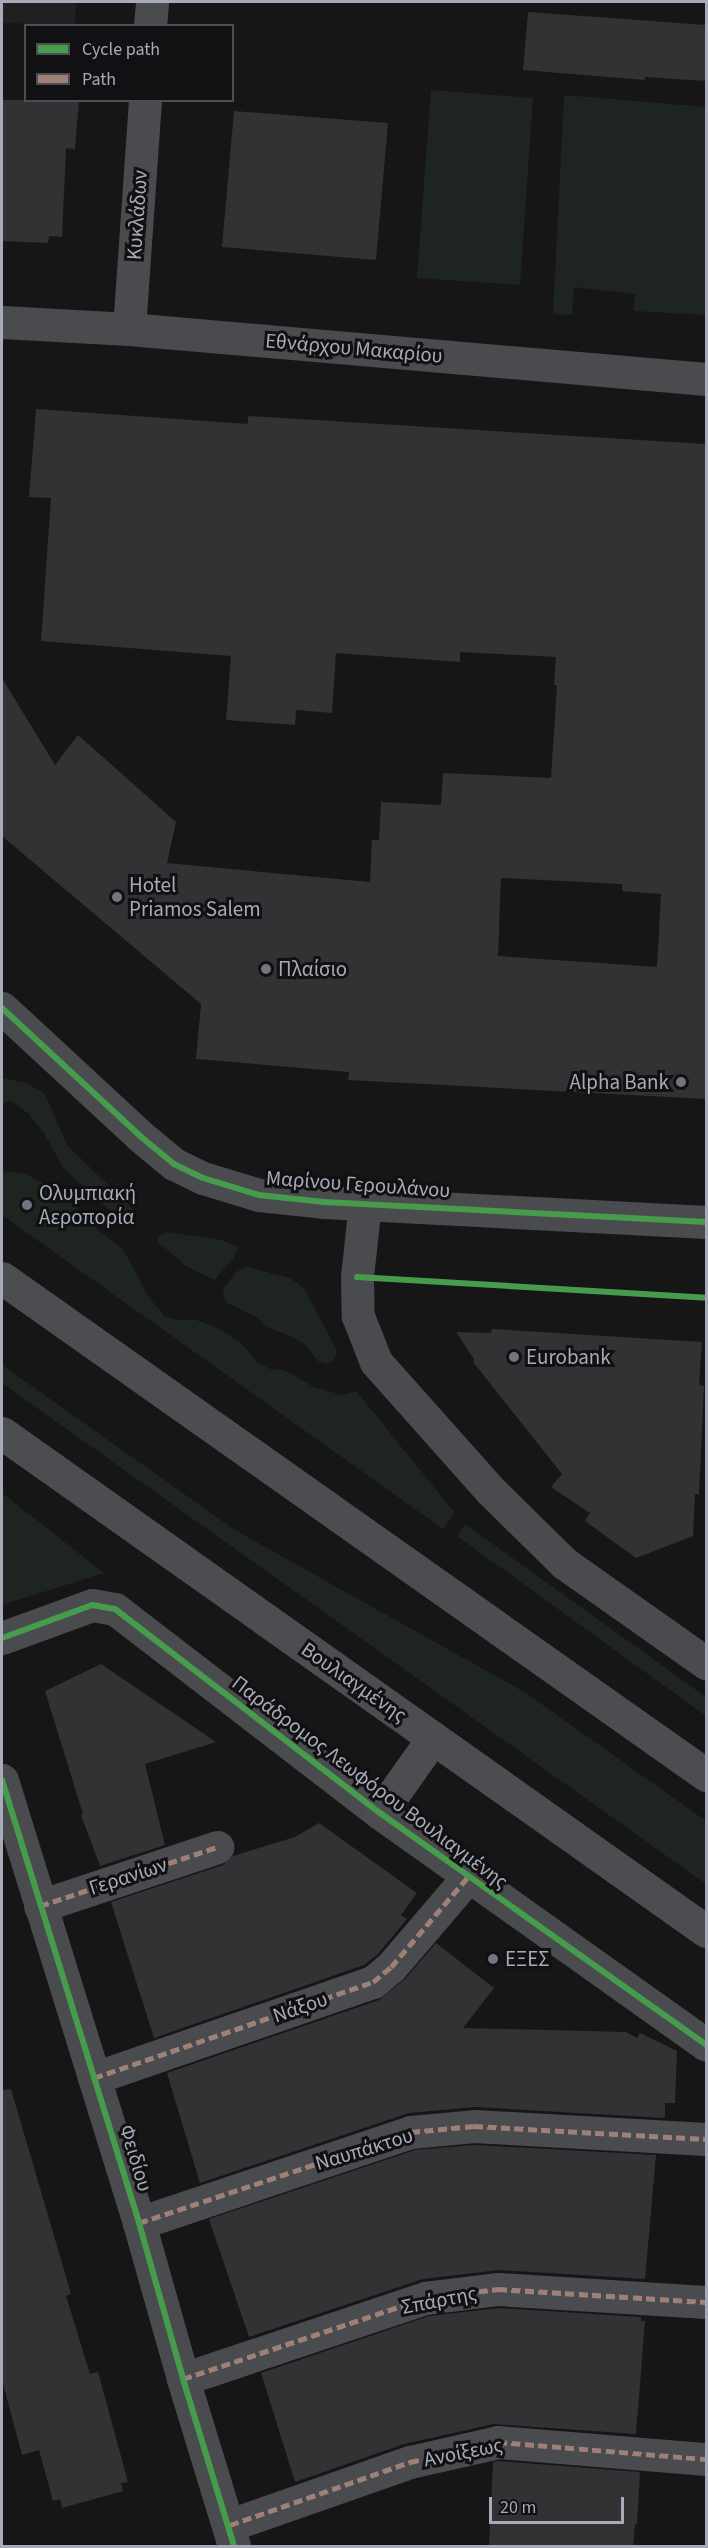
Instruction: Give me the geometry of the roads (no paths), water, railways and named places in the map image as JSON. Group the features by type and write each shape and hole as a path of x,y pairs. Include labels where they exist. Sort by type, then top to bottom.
{"main road":[{"path":"2,1278 706,1775"},
{"name":"Βουλιαγμένης","path":"5,1437 706,1931"},
{"path":"380,1813 433,1738"}],"street":[{"path":"150,24 152,2"},
{"name":"Κυκλάδων","path":"129,329 145,102"},
{"name":"Εθνάρχου Μακαρίου","path":"2,322 129,329 706,379"},
{"name":"Μαρίνου Γερουλάνου","path":"2,1008 140,1136 174,1164 203,1178 259,1195 706,1222"},
{"path":"365,1203 357,1277 358,1316 376,1362 490,1491 564,1563 706,1663"},
{"name":"Παράδρομος Λεωφόρου Βουλιαγμένης","path":"2,1638 92,1605 115,1609 380,1813 706,2045"},
{"name":"Φειδίου","path":"2,1780 139,2223 183,2379 232,2536"},
{"name":"Γερανίων","path":"40,1906 217,1847"},
{"name":"Νάξου","path":"94,2078 373,1982 391,1966 468,1877"},
{"name":"Ναυπάκτου","path":"139,2223 411,2132 474,2126 706,2139"},
{"name":"Σπάρτης","path":"183,2379 425,2298 498,2289 706,2302"},
{"name":"Ανοίξεως","path":"232,2536 410,2462 498,2442 706,2459"}],"place":[{"name":"Hotel Priamos Salem","path":"117,897"},
{"name":"Πλαίσιο","path":"266,969"},
{"name":"Alpha Bank","path":"681,1082"},
{"name":"Ολυμπιακή Αεροπορία","path":"27,1205"},
{"name":"Eurobank","path":"514,1357"},
{"name":"ΕΞΕΣ","path":"493,1959"}]}
